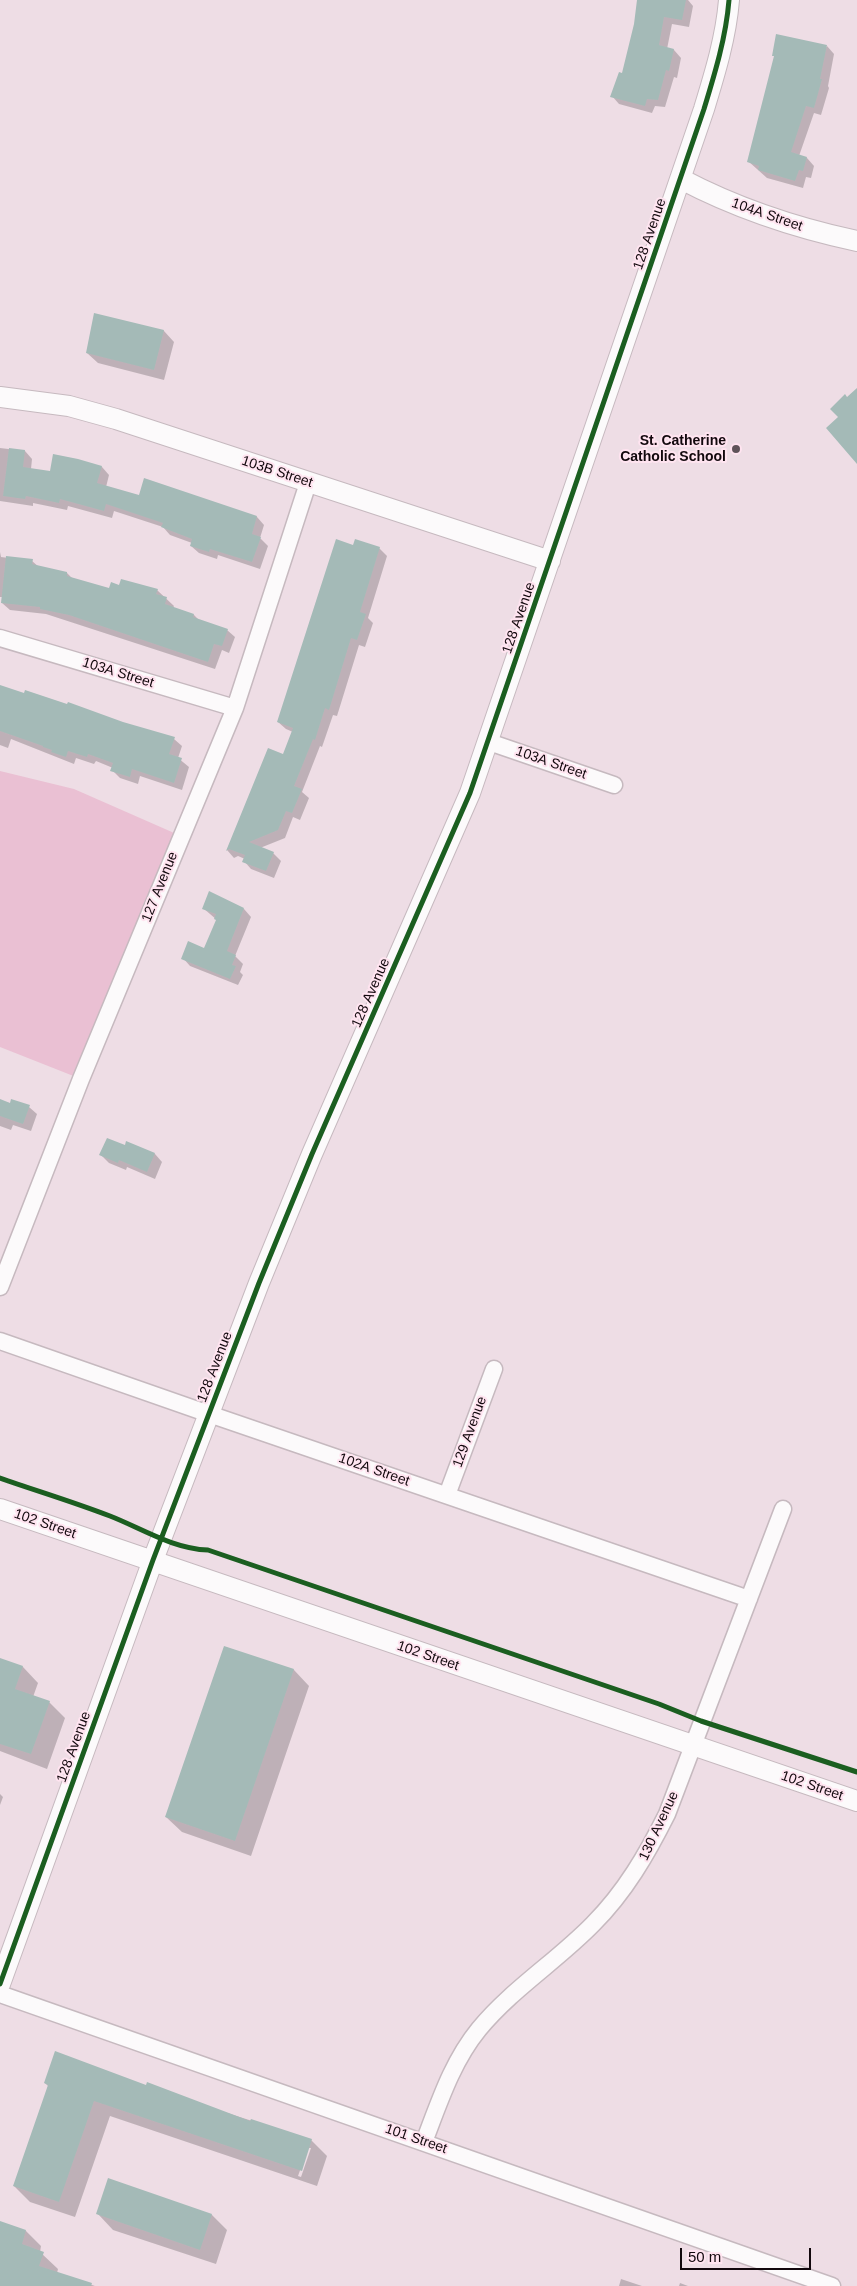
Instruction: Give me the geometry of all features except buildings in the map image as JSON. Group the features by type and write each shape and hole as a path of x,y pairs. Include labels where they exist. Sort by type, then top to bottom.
{"street":[{"name":"128 Avenue","path":"0,1984 153,1560 259,1283 312,1154 470,793 681,179 718,62 727,22 729,0"},
{"name":"104A Street","path":"681,179 714,196 753,212 857,242"},
{"name":"103B Street","path":"0,397 69,406 116,419 550,561"},
{"name":"127 Avenue","path":"0,1287 81,1079 235,708 308,483"},
{"name":"103A Street","path":"0,638 235,708"},
{"name":"103A Street","path":"488,742 614,785"},
{"name":"102A Street","path":"0,1340 209,1414 749,1599"},
{"name":"129 Avenue","path":"447,1495 494,1369"},
{"name":"102 Street","path":"0,1509 857,1801"},
{"name":"130 Avenue","path":"424,2142 460,2057 478,2030 510,1995 593,1924 626,1885 648,1853 667,1814 783,1509"},
{"name":"101 Street","path":"0,1994 832,2286"}],"shaded area":[{"path":"0,771 74,789 181,836 81,1079 0,1047"}],"cycle path":[{"path":"0,1984 153,1560 259,1283 312,1154 470,793 704,109 723,41 729,0"},
{"path":"0,1478 96,1511 170,1542 195,1549 208,1550 659,1704 701,1721 857,1772"}],"place":[{"name":"St. Catherine Catholic School","path":"736,449"}]}
